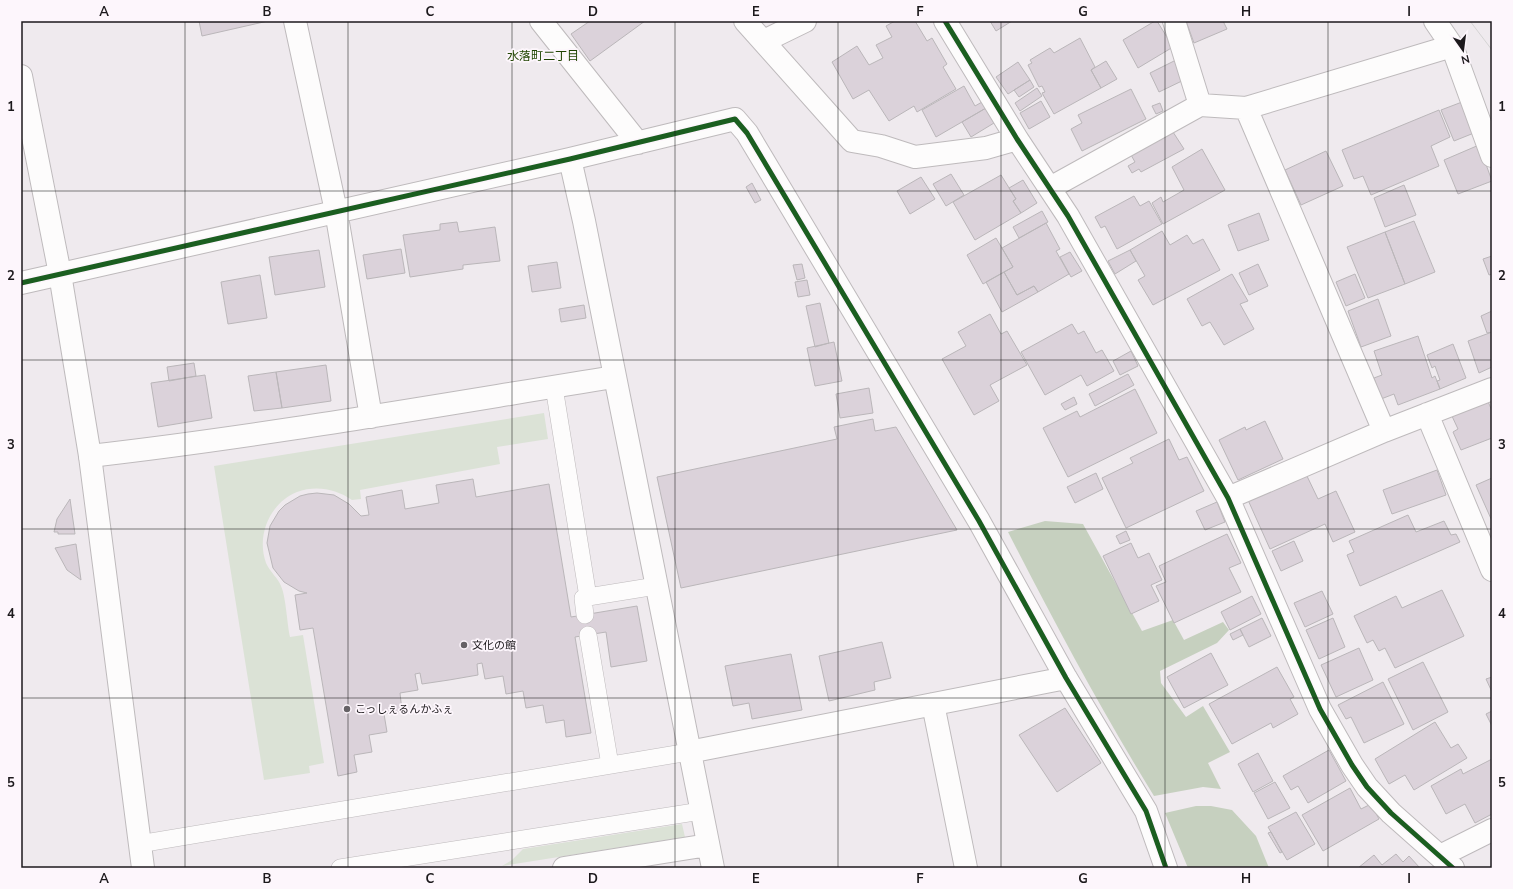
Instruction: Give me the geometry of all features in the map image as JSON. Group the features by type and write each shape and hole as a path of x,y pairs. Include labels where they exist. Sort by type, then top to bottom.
{"street":[{"path":"295,21 336,211 371,417"},
{"path":"541,21 638,143"},
{"path":"745,21 764,41 799,84 852,141 882,146 915,157 986,148 1017,139"},
{"path":"764,41 805,21"},
{"path":"945,21 1017,139 1068,216 1228,498 1312,713 1367,787 1391,813 1446,862 1492,830"},
{"path":"1174,21 1200,105"},
{"path":"1435,21 1452,46 1492,156"},
{"path":"1050,188 1200,105 1246,108 1452,46"},
{"path":"21,76 60,274 90,456 143,868"},
{"path":"1246,108 1384,430"},
{"path":"21,283 336,211 570,160 735,119 747,133 979,521 1066,678 1154,808 1166,868"},
{"path":"570,160 584,221 713,868"},
{"path":"90,456 371,417 614,377"},
{"path":"1228,498 1384,430 1492,389"},
{"path":"1427,414 1492,570"},
{"path":"689,752 1066,678"},
{"path":"933,704 966,868"},
{"path":"564,868 708,845"}],"lane":[{"path":"554,387 588,597"},
{"path":"585,615 583,598 656,586"},
{"path":"588,634 610,765"},
{"path":"139,844 689,752"},
{"path":"340,868 701,811"}],"shaded area":[{"path":"544,413 548,439 497,447 500,464 360,490 361,499 352,500 339,493 326,489 311,489 297,492 279,504 268,521 264,531 263,552 266,563 280,583 283,591 290,637 303,635 324,763 309,766 310,773 264,780 214,466"},
{"path":"682,824 685,837 502,866 512,860 523,849"}],"green space":[{"path":"1045,521 1083,524 1142,631 1173,620 1184,640 1223,622 1229,630 1217,643 1160,671 1161,683 1186,717 1203,706 1230,752 1208,763 1221,789 1203,787 1154,796 1078,666 1008,532"},
{"path":"1196,806 1211,806 1232,810 1256,836 1269,868 1188,868 1165,813"}],"building":[{"path":"199,21 268,21 202,36"},
{"path":"590,21 645,21 590,61 571,34"},
{"path":"895,21 915,21 927,41 932,38 947,64 943,67 956,89 917,112 914,106 889,121 869,90 853,99 832,62 857,46 869,65 883,58 876,45 892,37 886,26"},
{"path":"990,21 1012,21 996,31"},
{"path":"1157,21 1173,47 1138,68 1123,40"},
{"path":"1186,21 1223,21 1227,29 1194,43"},
{"path":"1080,38 1095,67 1091,70 1101,88 1054,114 1042,93 1045,92 1042,86 1039,87 1028,65 1032,63 1030,60 1050,48 1054,53"},
{"path":"1176,60 1186,79 1159,92 1150,73"},
{"path":"1106,61 1117,79 1101,88 1091,70"},
{"path":"1018,62 1030,80 1008,94 996,77"},
{"path":"1030,80 1034,87 1019,97 1014,90"},
{"path":"964,86 975,106 982,102 986,108 936,137 922,110"},
{"path":"1037,88 1042,96 1020,111 1015,103"},
{"path":"1131,89 1146,119 1082,151 1071,129 1082,123 1078,115"},
{"path":"1041,101 1050,117 1029,129 1020,113"},
{"path":"1462,102 1474,133 1454,141 1441,110"},
{"path":"1160,103 1163,111 1156,114 1152,106"},
{"path":"986,108 994,123 971,137 962,122"},
{"path":"1439,110 1450,137 1431,146 1439,166 1371,195 1363,176 1354,179 1342,150"},
{"path":"1173,132 1184,149 1141,172 1139,169 1132,173 1128,166 1135,162 1131,155"},
{"path":"1479,145 1492,181 1458,194 1444,160"},
{"path":"1202,149 1225,190 1163,224 1152,203 1161,197 1163,202 1184,190 1172,167"},
{"path":"1326,151 1343,186 1301,205 1285,170"},
{"path":"951,174 964,195 946,206 933,184"},
{"path":"1001,175 1016,199 1013,201 1021,213 975,240 953,202"},
{"path":"921,177 935,199 910,214 897,191"},
{"path":"1023,180 1037,203 1021,213 1013,201 1016,199 1009,188"},
{"path":"752,183 761,200 755,203 746,187"},
{"path":"1404,185 1416,215 1385,227 1374,198"},
{"path":"1134,196 1140,206 1149,201 1162,224 1117,249 1105,226 1101,228 1095,217"},
{"path":"1042,211 1048,222 1019,238 1013,227"},
{"path":"1259,213 1269,240 1238,251 1228,225"},
{"path":"1414,221 1435,272 1405,284 1385,232"},
{"path":"457,222 459,232 495,227 500,261 463,265 463,269 410,277 403,235 440,230 440,224"},
{"path":"1046,223 1060,249 1056,251 1069,274 1038,292 1034,286 1017,295 1004,272 1013,267 1002,248"},
{"path":"1162,231 1170,245 1187,235 1193,244 1203,239 1220,270 1153,305 1138,280 1145,276 1130,250"},
{"path":"1385,232 1405,284 1368,298 1347,247"},
{"path":"996,238 1013,267 983,284 967,255"},
{"path":"401,249 405,273 367,279 363,255"},
{"path":"319,250 325,287 275,295 269,257"},
{"path":"1130,250 1136,261 1115,274 1108,261"},
{"path":"1070,252 1082,271 1071,277 1060,257"},
{"path":"1492,256 1492,274 1489,275 1483,259"},
{"path":"557,262 561,288 532,292 528,266"},
{"path":"802,264 805,278 797,280 793,265"},
{"path":"1258,264 1268,286 1249,295 1239,273"},
{"path":"1004,272 1017,295 1034,286 1038,292 1002,312 986,282"},
{"path":"1232,274 1248,301 1240,304 1254,329 1224,345 1210,322 1202,326 1187,299"},
{"path":"1355,274 1365,298 1346,306 1336,282"},
{"path":"260,275 267,318 228,324 221,282"},
{"path":"807,280 810,295 798,297 795,282"},
{"path":"1378,299 1391,336 1361,347 1348,311"},
{"path":"820,303 829,343 815,347 806,306"},
{"path":"584,305 586,318 561,322 559,309"},
{"path":"1492,311 1492,332 1487,333 1481,316"},
{"path":"990,314 1001,334 1007,331 1027,365 990,385 999,401 974,415 942,359 966,346 958,332"},
{"path":"1072,324 1078,334 1084,331 1096,353 1102,350 1114,371 1087,386 1081,375 1045,395 1021,352"},
{"path":"1492,332 1492,367 1479,373 1468,341"},
{"path":"1418,336 1432,378 1435,376 1440,389 1398,405 1394,394 1381,399 1374,378 1382,375 1374,351"},
{"path":"834,342 842,381 815,386 807,348"},
{"path":"1453,344 1466,378 1440,389 1437,381 1440,380 1435,366 1432,368 1427,355"},
{"path":"1131,351 1138,366 1120,375 1113,361"},
{"path":"194,363 196,376 169,381 167,367"},
{"path":"326,365 331,401 282,408 276,372"},
{"path":"276,372 282,408 254,411 248,376"},
{"path":"1128,374 1134,385 1095,406 1089,394"},
{"path":"205,375 212,418 158,427 151,383"},
{"path":"869,388 873,413 840,418 836,394"},
{"path":"1135,389 1157,433 1068,477 1043,428 1077,411 1080,417"},
{"path":"1074,397 1077,404 1065,410 1061,404"},
{"path":"1487,399 1492,411 1492,438 1461,450 1453,432 1458,429 1451,414"},
{"path":"873,419 875,431 896,427 957,530 681,588 657,477 837,439 834,427"},
{"path":"1265,421 1283,459 1238,480 1219,440 1245,427 1246,430"},
{"path":"1169,439 1179,460 1187,457 1204,491 1126,528 1102,478 1133,463 1130,458"},
{"path":"1437,470 1446,495 1392,514 1383,490"},
{"path":"1096,473 1103,489 1075,503 1067,487"},
{"path":"1306,474 1318,499 1336,491 1355,532 1333,542 1325,524 1270,549 1248,500"},
{"path":"1492,478 1492,521 1476,485"},
{"path":"473,479 476,497 549,484 571,617 637,606 647,661 611,667 606,632 575,637 591,733 566,737 564,720 546,723 543,705 526,708 523,691 506,694 503,676 485,679 482,663 477,664 478,675 449,680 422,684 420,673 415,674 418,690 400,693 402,711 384,714 387,732 369,735 372,752 354,755 357,772 338,776 313,628 300,630 295,595 307,593 299,591 284,582 273,568 267,543 270,526 279,511 285,505 300,496 308,494 317,493 334,495 349,504 361,516 369,515 366,497 402,490 405,509 439,503 436,485"},
{"path":"70,499 75,534 58,534 58,532 54,532 57,519"},
{"path":"1217,502 1225,522 1205,530 1196,511"},
{"path":"1408,515 1416,532 1444,521 1451,535 1456,534 1460,542 1360,586 1347,555 1354,552 1349,541"},
{"path":"1126,531 1130,540 1120,544 1116,536"},
{"path":"1227,534 1241,563 1229,568 1241,592 1174,623 1156,586 1166,582 1159,566"},
{"path":"1294,541 1303,561 1281,571 1272,551"},
{"path":"1131,543 1138,558 1149,553 1162,580 1151,585 1159,601 1131,614 1103,556"},
{"path":"76,544 81,580 67,570 55,548"},
{"path":"1442,590 1464,636 1395,668 1385,648 1379,651 1373,640 1367,643 1354,616 1396,596 1402,608"},
{"path":"1322,591 1333,614 1305,627 1294,603"},
{"path":"1252,596 1261,614 1230,630 1221,612"},
{"path":"1262,618 1271,636 1249,647 1240,629"},
{"path":"1333,618 1345,647 1319,659 1306,630"},
{"path":"1240,629 1243,635 1233,640 1230,634"},
{"path":"882,642 891,678 874,682 875,690 829,701 819,656"},
{"path":"1359,648 1373,680 1336,697 1321,665"},
{"path":"1211,653 1228,685 1184,708 1167,677"},
{"path":"791,654 802,710 752,719 749,703 733,706 725,666"},
{"path":"1423,662 1448,712 1413,730 1388,679"},
{"path":"1277,667 1294,697 1290,699 1298,714 1273,728 1271,723 1232,744 1209,704"},
{"path":"1492,677 1492,692 1486,679"},
{"path":"1383,682 1404,724 1364,743 1351,717 1346,719 1338,705"},
{"path":"1065,708 1101,763 1057,792 1019,735"},
{"path":"1492,711 1492,726 1486,714"},
{"path":"1435,722 1451,748 1458,744 1467,758 1414,790 1405,775 1389,784 1375,759"},
{"path":"1329,750 1346,781 1308,803 1298,786 1291,790 1283,776"},
{"path":"1258,753 1273,781 1253,792 1238,764"},
{"path":"1492,759 1492,814 1475,823 1465,804 1446,814 1431,786 1461,769 1463,774"},
{"path":"1275,782 1290,808 1268,819 1254,793"},
{"path":"1350,788 1361,809 1371,804 1379,819 1323,851 1302,815"},
{"path":"1296,812 1315,844 1287,860 1268,827"},
{"path":"1271,832 1282,852 1280,853 1268,833"},
{"path":"1396,854 1403,862 1409,856 1420,868 1358,868 1374,855 1382,865"}],"tram line":[{"path":"1470,21 1492,50"}],"cycle path":[{"path":"945,21 1017,139 1068,216 1228,498 1320,709 1352,765 1367,787 1391,813 1453,868"},
{"path":"21,283 570,159 735,119 747,133 979,521 1066,678 1146,811 1166,868"}],"place":[{"name":"文化の館","path":"464,645"},
{"name":"こっしぇるんかふぇ","path":"347,709"}],"district":[{"name":"水落町二丁目","path":"543,56"}]}
